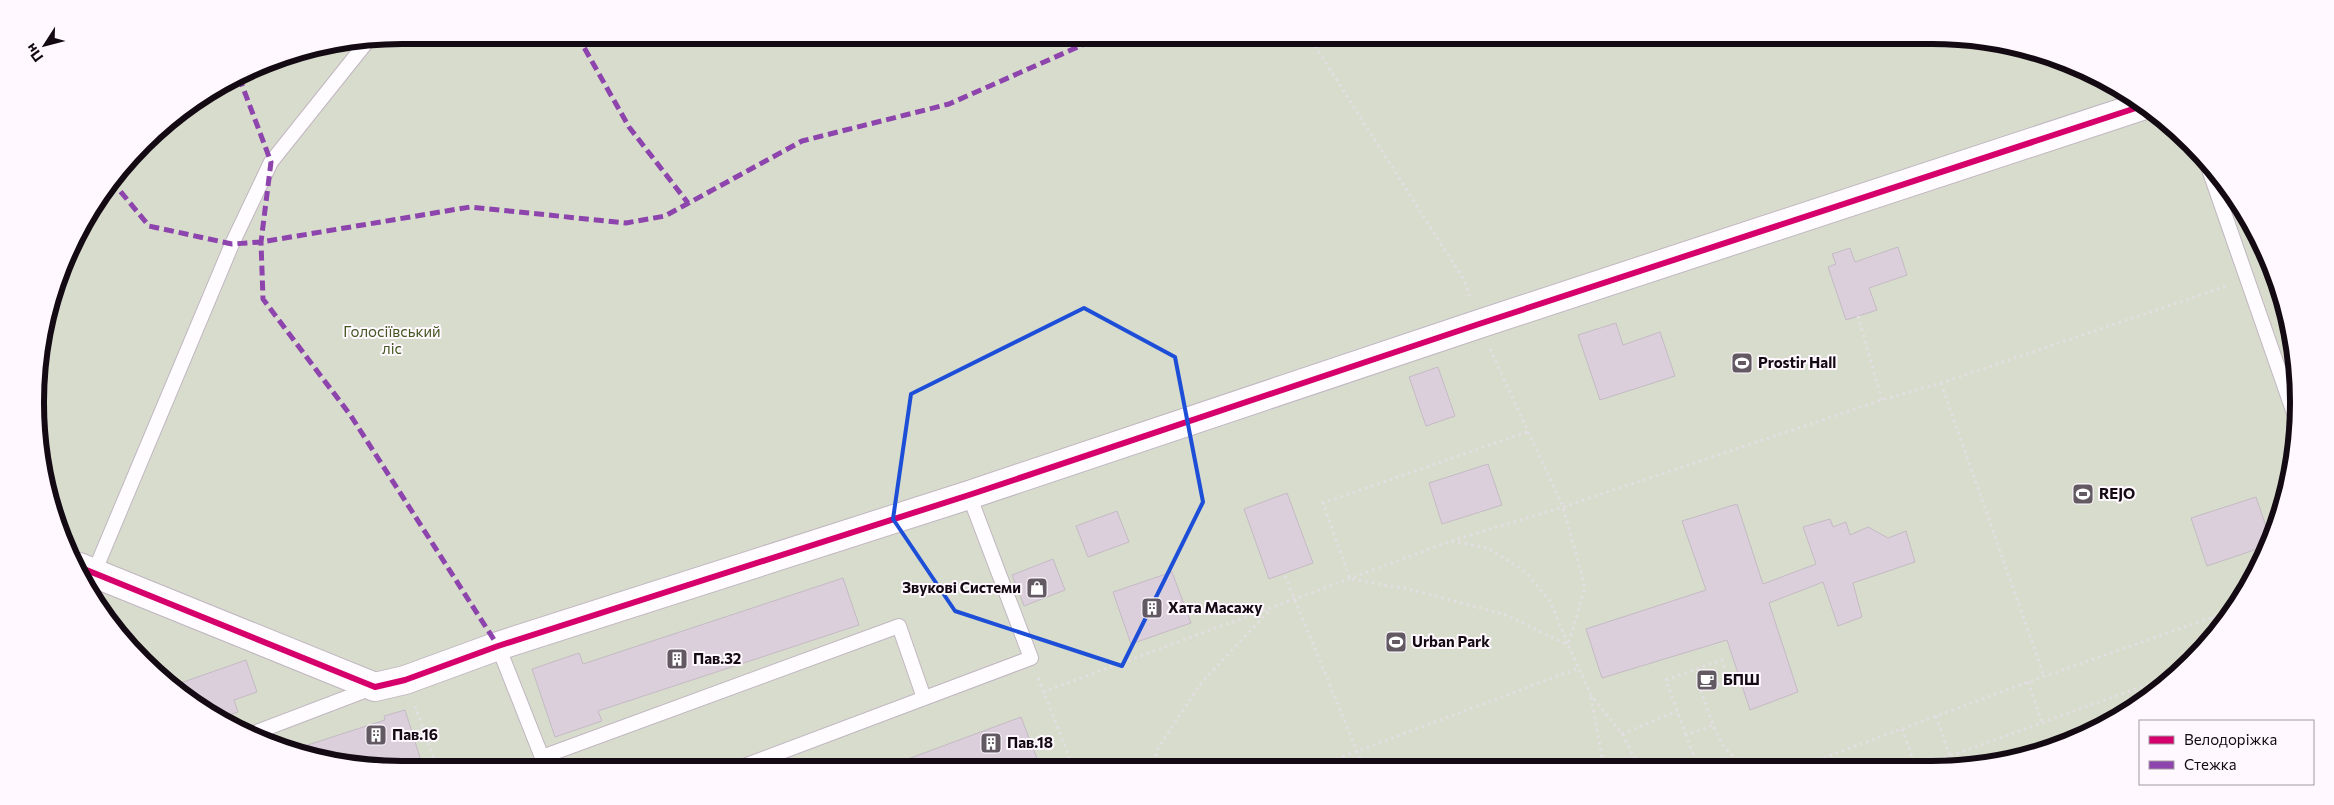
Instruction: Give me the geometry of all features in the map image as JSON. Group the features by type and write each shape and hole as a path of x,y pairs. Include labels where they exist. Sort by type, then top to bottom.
{"street":[{"path":"89,577 375,687 405,680 498,646 969,495 1479,324 2137,108"}],"lane":[{"path":"88,574 232,244 271,162 363,46"},
{"path":"2213,180 2290,401"},
{"path":"757,761 1031,658 969,495"},
{"path":"552,761 899,626 924,698"},
{"path":"498,646 543,761"},
{"path":"259,731 375,687"}],"path":[{"path":"1314,44 1464,280 1479,324 1563,507 1585,587 1568,645"},
{"path":"1043,692 1451,541 1563,507 1882,400 1942,383 2248,278"},
{"path":"1858,316 1882,400"},
{"path":"1942,383 2044,676"},
{"path":"1350,579 1323,503 1527,432"},
{"path":"1451,541 1488,548 1524,571 1550,601 1591,695 1622,734 1636,761"},
{"path":"1285,576 1361,761"},
{"path":"1350,579 1413,590 1506,615 1568,645"},
{"path":"1155,761 1157,750 1201,683 1272,608"},
{"path":"1818,761 2044,676 2221,614"},
{"path":"2213,617 2215,622"},
{"path":"1031,658 1071,761"},
{"path":"1691,761 1693,754 1666,680 1722,660 1729,681 1701,691 1713,725 1724,747 1739,761"},
{"path":"1332,761 1578,668"},
{"path":"405,680 435,761"},
{"path":"1937,761 2157,681"},
{"path":"2028,682 2042,723"},
{"path":"1591,695 1603,761"},
{"path":"1622,734 1677,711"},
{"path":"1936,716 1950,756"},
{"path":"1686,735 1713,725"},
{"path":"1902,729 1914,761"}],"highlighted area":[{"path":"1084,308 1175,357 1203,502 1122,666 955,611 893,519 911,394"}],"green space":[{"name":"Голосіївський ліс","path":"402,44 1932,44 1978,47 2024,56 2069,71 2090,81 2131,104 2150,118 2201,166 2230,203 2242,223 2263,265 2271,287 2278,310 2287,356 2290,402 2289,426 2287,449 2278,495 2263,540 2230,602 2201,639 2168,672 2131,701 2069,734 2024,749 1978,758 1932,761 402,761 356,758 310,749 265,734 203,701 149,656 104,602 71,540 56,495 47,449 44,402 45,379 47,356 56,310 71,265 104,203 133,166 184,118 223,92 265,71 287,63 310,56 356,47"}],"building":[{"path":"1898,247 1907,275 1869,288 1877,310 1846,320 1828,267 1836,264 1832,254 1850,248 1855,262"},
{"path":"1616,323 1623,345 1660,332 1675,376 1600,400 1578,335"},
{"path":"1438,367 1455,416 1426,426 1409,377"},
{"path":"1488,464 1502,505 1442,524 1429,483"},
{"path":"1287,493 1313,563 1269,579 1244,509"},
{"path":"2256,497 2267,529 2259,548 2207,566 2191,518"},
{"path":"1737,504 1763,584 1816,564 1803,527 1830,519 1833,527 1846,522 1850,535 1868,527 1888,538 1906,531 1915,562 1853,583 1862,617 1838,626 1823,582 1769,603 1798,692 1750,710 1727,640 1602,678 1586,629 1706,590 1682,521"},
{"path":"1117,511 1129,542 1088,557 1076,526"},
{"path":"1053,559 1065,590 1024,606 1012,575"},
{"name":"Хата Масажу","path":"1172,572 1191,623 1131,644 1113,592"},
{"name":"Пав.32","path":"843,578 859,625 598,711 602,721 555,737 532,669 579,653 583,664"},
{"path":"246,660 257,692 234,700 238,712 228,716 203,701 180,683"},
{"name":"Пав.16","path":"405,710 421,761 356,758 302,747 385,720 384,716"},
{"name":"Пав.18","path":"1021,717 1038,761 903,761"}],"marked path":[{"path":"582,44 629,127 688,203"},
{"path":"116,186 149,226 232,244 261,242 470,207 626,223 665,216 802,141 949,104 1085,44"},
{"path":"241,83 271,162 261,242 263,299 351,416 498,646"}],"cycle path":[{"path":"86,570 375,687 405,680 498,646 969,495 1479,324 2136,108"}],"place":[{"name":"Prostir Hall","path":"1742,363"},
{"name":"REJO","path":"2083,494"},
{"name":"Звукові Системи","path":"1037,588"},
{"name":"Хата Масажу","path":"1152,608"},
{"name":"Urban Park","path":"1396,642"},
{"name":"Пав.32","path":"677,659"},
{"name":"БПШ","path":"1707,680"},
{"name":"Пав.16","path":"376,735"},
{"name":"Пав.18","path":"991,743"}]}
